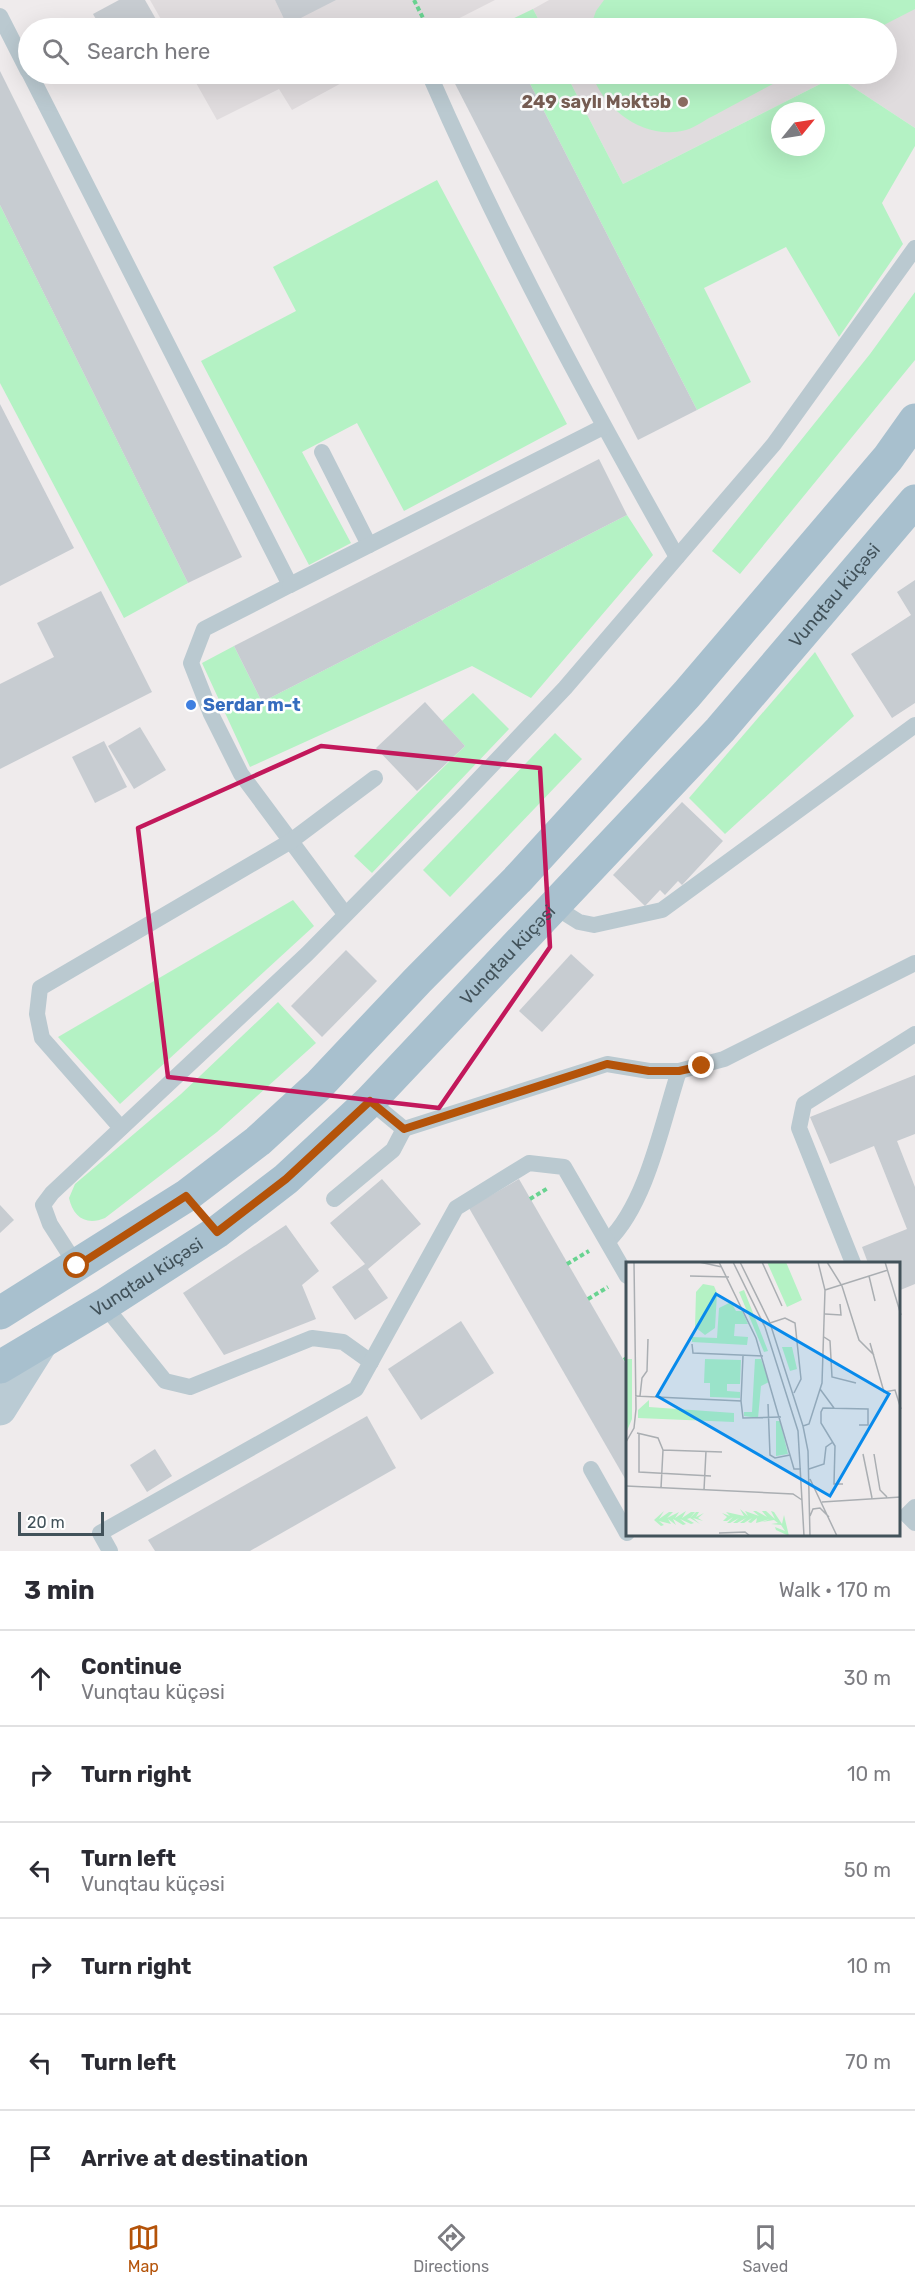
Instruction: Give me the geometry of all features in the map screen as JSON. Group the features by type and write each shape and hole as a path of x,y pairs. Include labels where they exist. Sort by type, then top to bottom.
{"main road":[{"path":"2,1310 77,1266 186,1196 258,1141 318,1086 516,880 687,694 888,459 915,420"},
{"name":"Vunqtau küçəsi","path":"0,1367 104,1305 217,1232 286,1179 370,1101 720,730 915,501"},
{"path":"186,1196 217,1232"}],"street":[{"path":"0,1409 42,1342"}],"lane":[{"path":"0,16 18,51"},
{"path":"35,84 290,585"},
{"path":"434,84 488,204 603,427 677,557"},
{"path":"77,1266 50,1224 43,1205 121,1128 307,954 457,802 565,688 774,444 915,248"},
{"path":"345,914 241,774 211,714 191,663 204,629 603,427"},
{"path":"322,452 369,545"},
{"path":"555,907 579,921 594,925 662,910 915,724"},
{"path":"121,1128 42,1038 37,1014 40,988 291,841 375,778"},
{"path":"334,1199 393,1150 404,1129 607,1064 649,1071 679,1071 724,1059 915,963"},
{"path":"853,1262 799,1128 804,1104 915,1034"},
{"path":"608,1241 622,1227 635,1204 679,1071"},
{"path":"370,1101 404,1129"},
{"path":"110,1551 100,1533 356,1389 456,1208 529,1163 564,1167 626,1274"},
{"path":"104,1305 165,1381 190,1387 312,1338 343,1342 371,1362"},
{"path":"591,1470 626,1531"},
{"path":"915,1507 907,1515 915,1523"}],"path":[{"path":"414,0 423,18"}],"highlighted area":[{"path":"321,746 540,768 550,947 439,1108 168,1077 138,828"}],"shaded area":[{"path":"150,0 495,0 460,18 160,18"},
{"name":"249 saylı Məktəb","path":"549,0 915,0 915,128 848,84 897,84 897,18 538,18 533,9"},
{"path":"197,84 340,84 292,110 279,89 217,120"},
{"name":"249 saylı Məktəb","path":"571,84 820,84 785,102 771,102 771,109 623,184"}],"green space":[{"path":"604,0 915,0 915,9 897,18 594,18"},
{"path":"533,9 538,18 514,18"},
{"path":"530,84 571,84 623,184 771,109 771,156 825,156 825,102 785,102 820,84 848,84 915,128 915,146 882,203 903,244 839,337 786,247 704,288 751,382 697,410"},
{"path":"597,84 773,84 693,127 671,132 641,127 628,120 606,99"},
{"path":"437,180 567,424 404,511 357,423 302,452 351,543 309,565 201,361 296,311 273,267"},
{"path":"0,205 188,583 124,618 0,383"},
{"path":"915,292 915,360 740,574 712,551 870,354"},
{"path":"627,515 653,555 531,698 472,666 250,767 202,663 234,646 262,702"},
{"path":"815,652 854,716 725,834 689,798"},
{"path":"473,693 509,729 372,873 354,856 465,746 442,721"},
{"path":"555,733 582,759 450,897 423,870"},
{"path":"293,900 314,926 120,1104 58,1037"},
{"path":"278,1002 316,1043 217,1132 105,1218 92,1221 77,1215 69,1198 75,1184 181,1094"}],"building":[{"path":"119,0 145,0 155,18 95,18 93,14"},
{"path":"275,0 336,0 301,18 284,18"},
{"path":"0,71 242,557 188,583 0,205"},
{"path":"455,84 530,84 697,410 638,440"},
{"path":"0,404 74,548 0,586"},
{"path":"599,459 627,515 262,702 234,646"},
{"path":"915,580 915,703 892,718 851,654 911,615 897,592"},
{"path":"101,591 152,692 0,769 0,684 54,657 37,623"},
{"path":"425,702 465,746 417,791 376,748"},
{"path":"140,727 166,770 134,789 108,746"},
{"path":"104,741 127,787 95,803 72,757"},
{"path":"682,802 723,841 682,885 678,881 665,895 660,890 645,906 613,875"},
{"path":"346,950 377,981 322,1037 291,1006"},
{"path":"571,954 594,975 542,1032 519,1011"},
{"path":"915,1075 915,1134 897,1141 915,1187 915,1284 900,1290 900,1262 868,1262 862,1247 907,1229 874,1146 830,1164 810,1117"},
{"path":"382,1179 421,1224 368,1269 388,1298 355,1320 332,1287 365,1264 330,1223"},
{"path":"519,1179 626,1364 626,1480 469,1208"},
{"path":"0,1205 14,1220 0,1233"},
{"path":"286,1225 319,1271 302,1285 316,1319 224,1355 183,1293"},
{"path":"461,1321 494,1373 421,1420 388,1369"},
{"path":"367,1416 396,1468 250,1551 155,1551 148,1540"},
{"path":"155,1449 172,1476 147,1492 130,1465"}],"place":[{"name":"249 saylı Məktəb","path":"683,102"},
{"name":"Serdar m-t","path":"191,705"}],"route":[{"path":"77,1266 186,1196 217,1232 286,1179 370,1101 404,1129 460,1113 607,1064 649,1071 679,1071 702,1066"}]}
